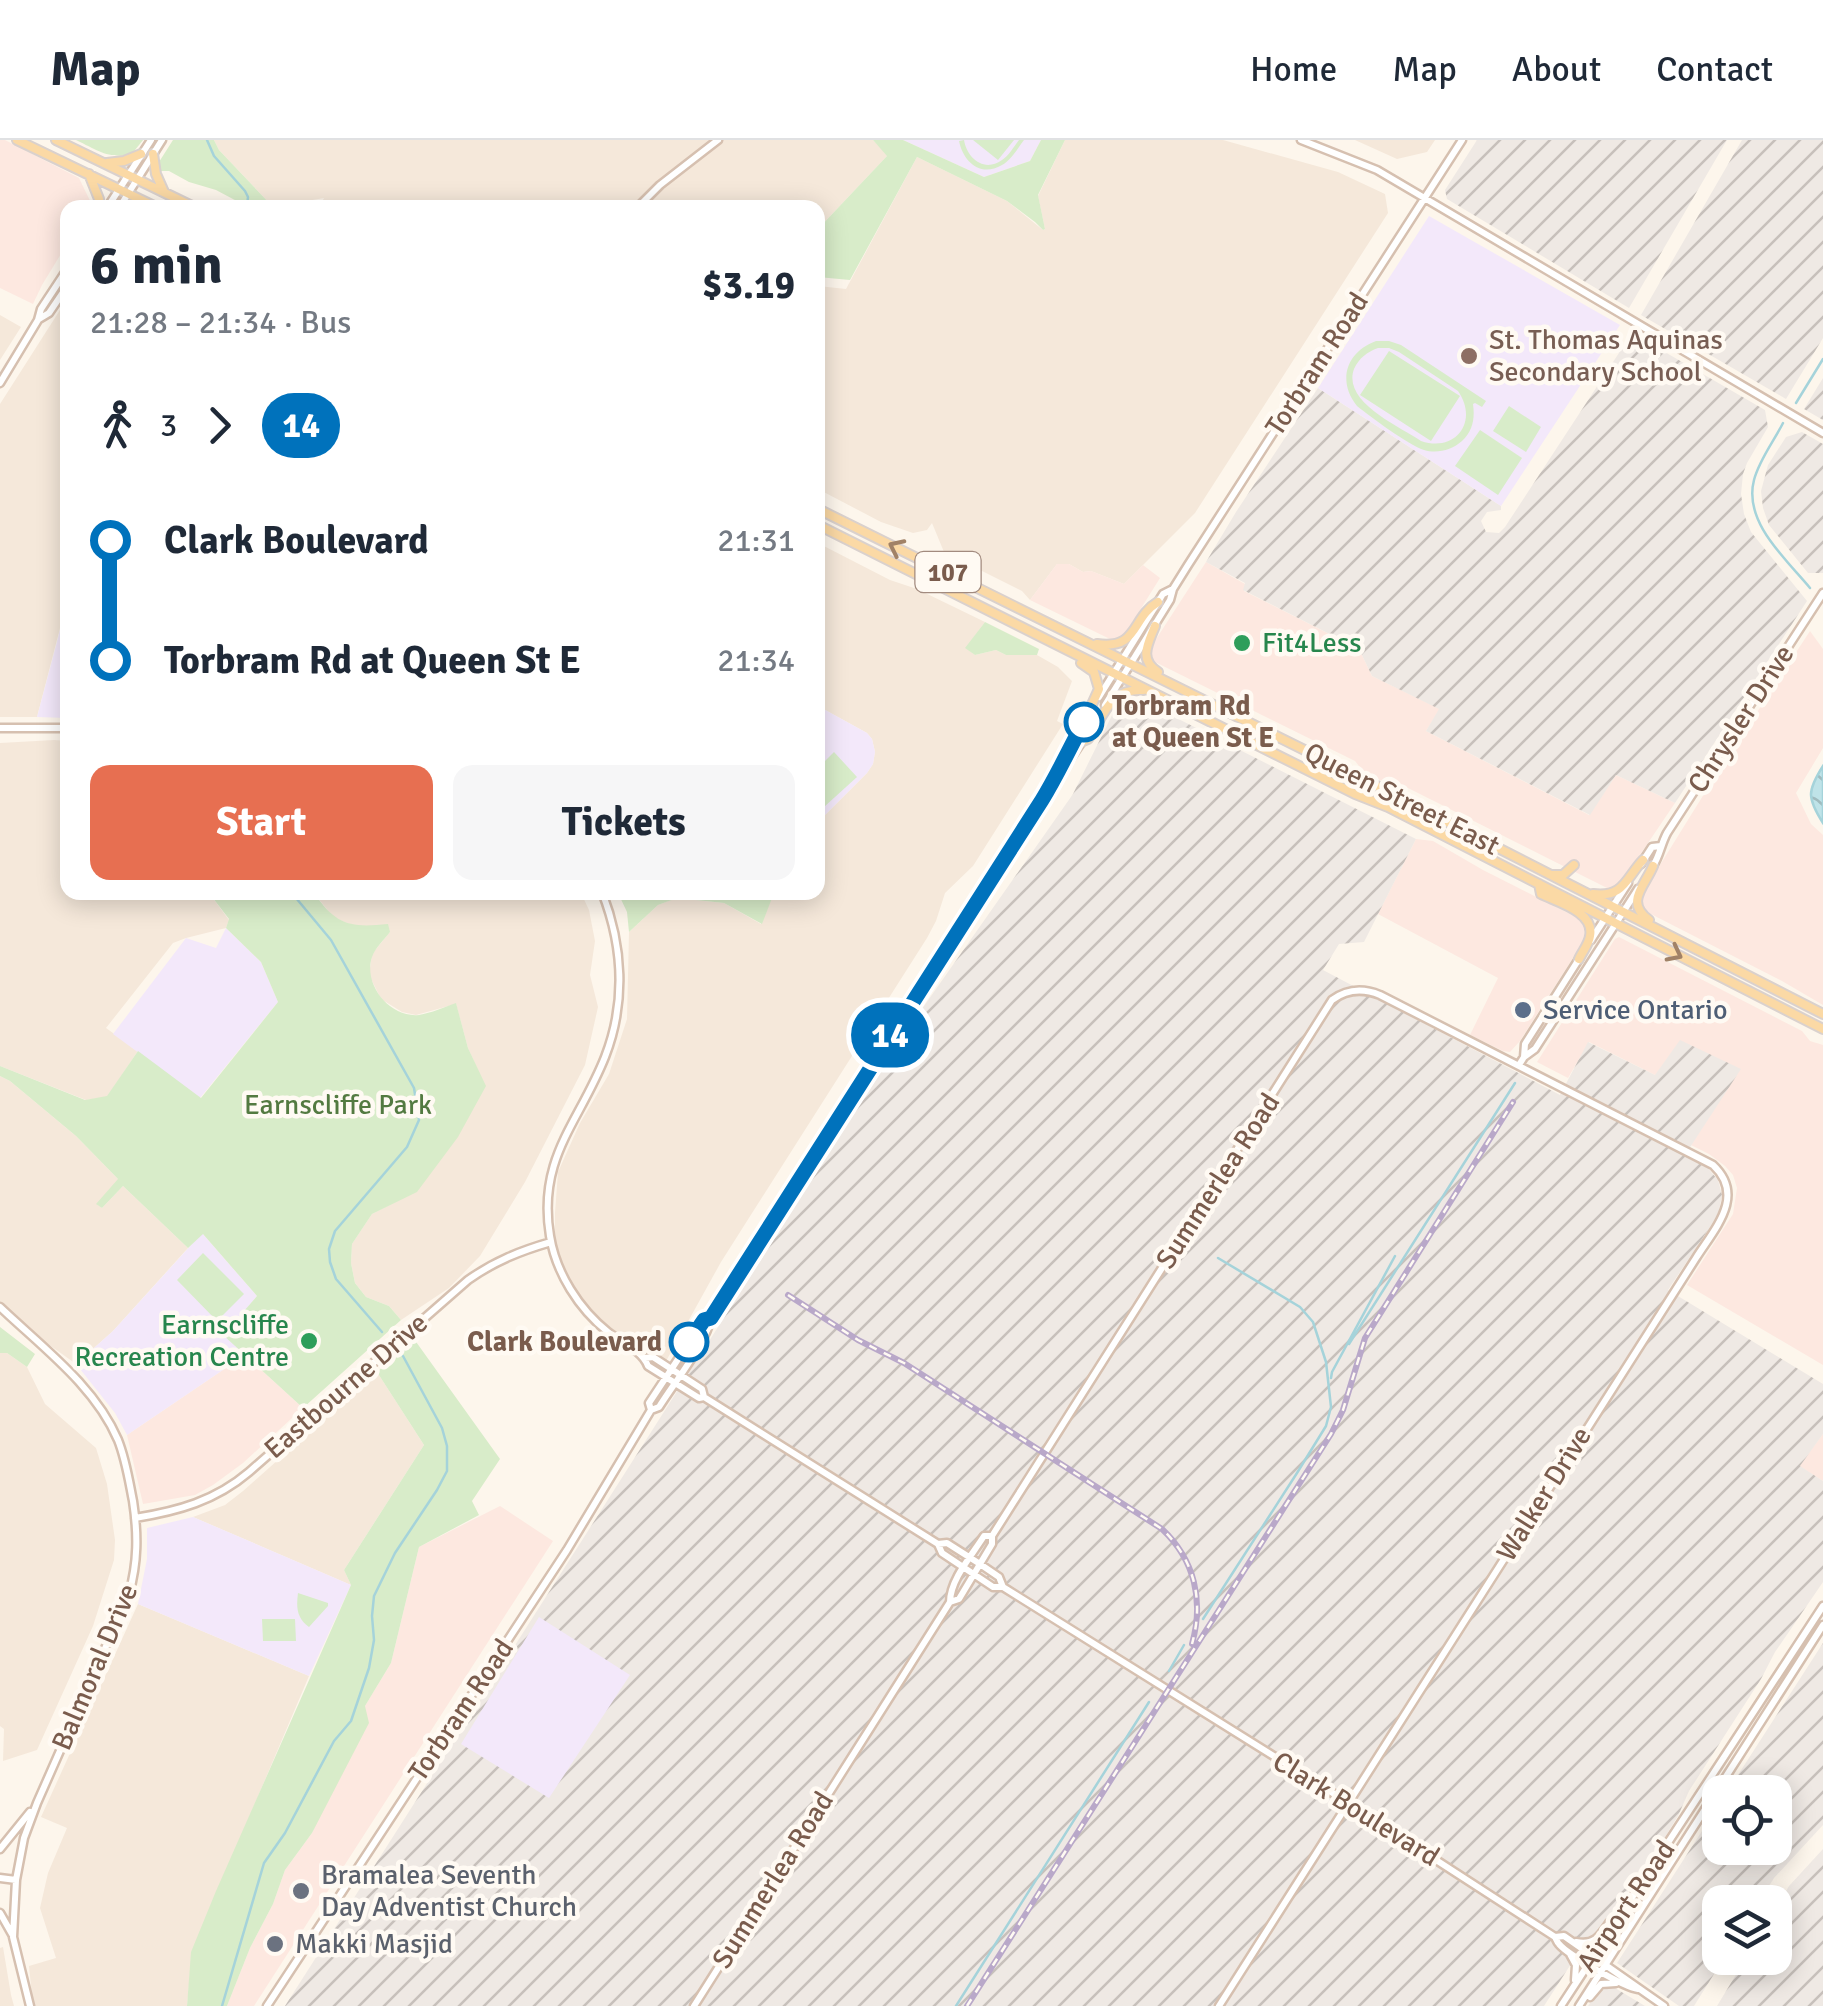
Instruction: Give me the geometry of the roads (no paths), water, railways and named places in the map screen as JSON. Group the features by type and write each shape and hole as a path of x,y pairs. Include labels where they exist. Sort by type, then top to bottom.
{"main road":[{"path":"18,140 143,200"},
{"path":"56,140 180,200"},
{"path":"103,163 141,154"},
{"path":"153,154 164,192"},
{"path":"89,174 99,200"},
{"name":"Queen Street East","path":"825,512 1185,690 1823,1014"},
{"name":"Queen Street East","path":"825,529 1823,1029"},
{"path":"1077,637 1107,645 1127,640 1150,607 1158,602"},
{"path":"1154,626 1145,650 1147,661 1156,671 1184,684 1185,690"},
{"path":"1045,640 1048,646 1088,666 1096,676 1098,694 1084,722"},
{"path":"1083,741 1120,693 1144,690 1167,700"},
{"path":"1550,874 1564,875 1574,865 1572,886 1594,894 1610,893 1624,886 1643,860"},
{"path":"1653,866 1638,894 1638,907 1643,916 1670,930 1672,936"},
{"path":"1538,884 1541,894 1588,922 1590,937 1579,959"}],"street":[{"path":"121,200 151,140"},
{"path":"132,177 162,140"},
{"path":"645,200 718,140"},
{"path":"1300,140 1376,170 1823,433"},
{"name":"Torbram Road","path":"1127,661 1154,626 1173,589 1462,140"},
{"path":"115,200 124,191"},
{"path":"0,383 60,280"},
{"path":"38,320 49,313 60,297"},
{"name":"Torbram Road","path":"267,2006 568,1550 651,1410 659,1406 680,1374 711,1318 1064,764 1083,741 1163,594 1173,589"},
{"name":"Chrysler Drive","path":"1524,1057 1535,1050 1624,912 1686,802 1823,593"},
{"name":"Torbram Road","path":"1064,764 1084,722 1118,676"},
{"path":"0,728 60,728"},
{"name":"Chrysler Drive","path":"1524,1057 1525,1044 1613,906 1652,847 1661,846"},
{"name":"Clark Boulevard","path":"605,900 619,955 618,1004 604,1057 551,1170 547,1207 551,1242 564,1276 587,1313 645,1358 648,1366 938,1544 942,1553 993,1587 1003,1587 1347,1802 1555,1937 1558,1944 1591,1959"},
{"name":"Summerlea Road","path":"950,1602 959,1599 992,1544 992,1536 1332,1000 1368,990 1519,1065"},
{"path":"1519,1065 1524,1057"},
{"name":"Walker Drive","path":"1219,2006 1680,1284 1728,1202 1726,1180 1713,1165 1519,1065"},
{"name":"Eastbourne Drive","path":"135,1518 192,1506 228,1488 468,1280 510,1255 551,1242"},
{"name":"Balmoral Drive","path":"0,1306 84,1388 106,1416 121,1446 135,1518 136,1564 128,1594 24,1838 16,1880 13,1936 30,2006"},
{"name":"Torbram Road","path":"651,1410 650,1402 671,1369 704,1320 711,1318"},
{"name":"Clark Boulevard","path":"645,1358 653,1357 680,1374 702,1389 704,1397"},
{"name":"Summerlea Road","path":"694,2006 950,1602 950,1592 970,1558 984,1536 992,1536"},
{"name":"Clark Boulevard","path":"938,1544 947,1543 1000,1577 1003,1587"},
{"name":"Airport Road","path":"1561,2006 1823,1606"},
{"name":"Airport Road","path":"1581,2006 1823,1625"},
{"path":"0,1849 36,1804"},
{"path":"0,1878 16,1880"},
{"path":"0,1913 13,1936"},
{"path":"1573,1942 1586,1944 1596,1940 1615,1922"},
{"name":"Clark Boulevard","path":"1555,1937 1564,1936 1622,1984 1664,2006"},
{"path":"1566,1949 1577,1972 1568,1995"},
{"name":"Clark Boulevard","path":"1603,1968 1638,1989"},
{"path":"1581,2006 1600,1984 1622,1984"}],"water":[{"path":"1823,766 1823,823 1811,794"}],"waterway":[{"path":"207,140 214,156 245,191 248,200"},
{"path":"1796,403 1823,359"},
{"path":"1783,423 1759,465 1752,496 1769,539 1810,588"},
{"path":"298,900 331,940 414,1088 419,1120 407,1147 335,1231 329,1249 336,1279 382,1332"},
{"path":"1349,1344 1515,1083"},
{"path":"1331,1378 1395,1256"},
{"path":"1203,1619 1326,1426 1331,1407 1326,1362 1313,1322 1300,1307 1218,1258"},
{"path":"222,2006 264,1863 285,1833 334,1741 351,1721 369,1668 374,1640 374,1596 395,1553 447,1471 442,1428 403,1356"},
{"path":"1169,1671 1184,1645"},
{"path":"956,2006 1149,1702"}],"railway":[{"path":"967,2006 1331,1434 1343,1410 1365,1338 1513,1102"},
{"path":"788,1295 858,1340 904,1363 1162,1529 1182,1554 1194,1582 1197,1612 1192,1644"}],"place":[{"name":"St. Thomas Aquinas Secondary School","path":"1469,356"},
{"name":"Fit4Less","path":"1242,643"},
{"name":"Torbram Rd at Queen St E","path":"1084,722"},
{"name":"Service Ontario","path":"1523,1010"},
{"name":"Earnscliffe Recreation Centre","path":"309,1341"},
{"name":"Clark Boulevard","path":"689,1342"},
{"name":"Bramalea Seventh Day Adventist Church","path":"301,1891"},
{"name":"Makki Masjid","path":"275,1944"}],"park label":[{"name":"Earnscliffe Park","path":"338,1105"}]}
